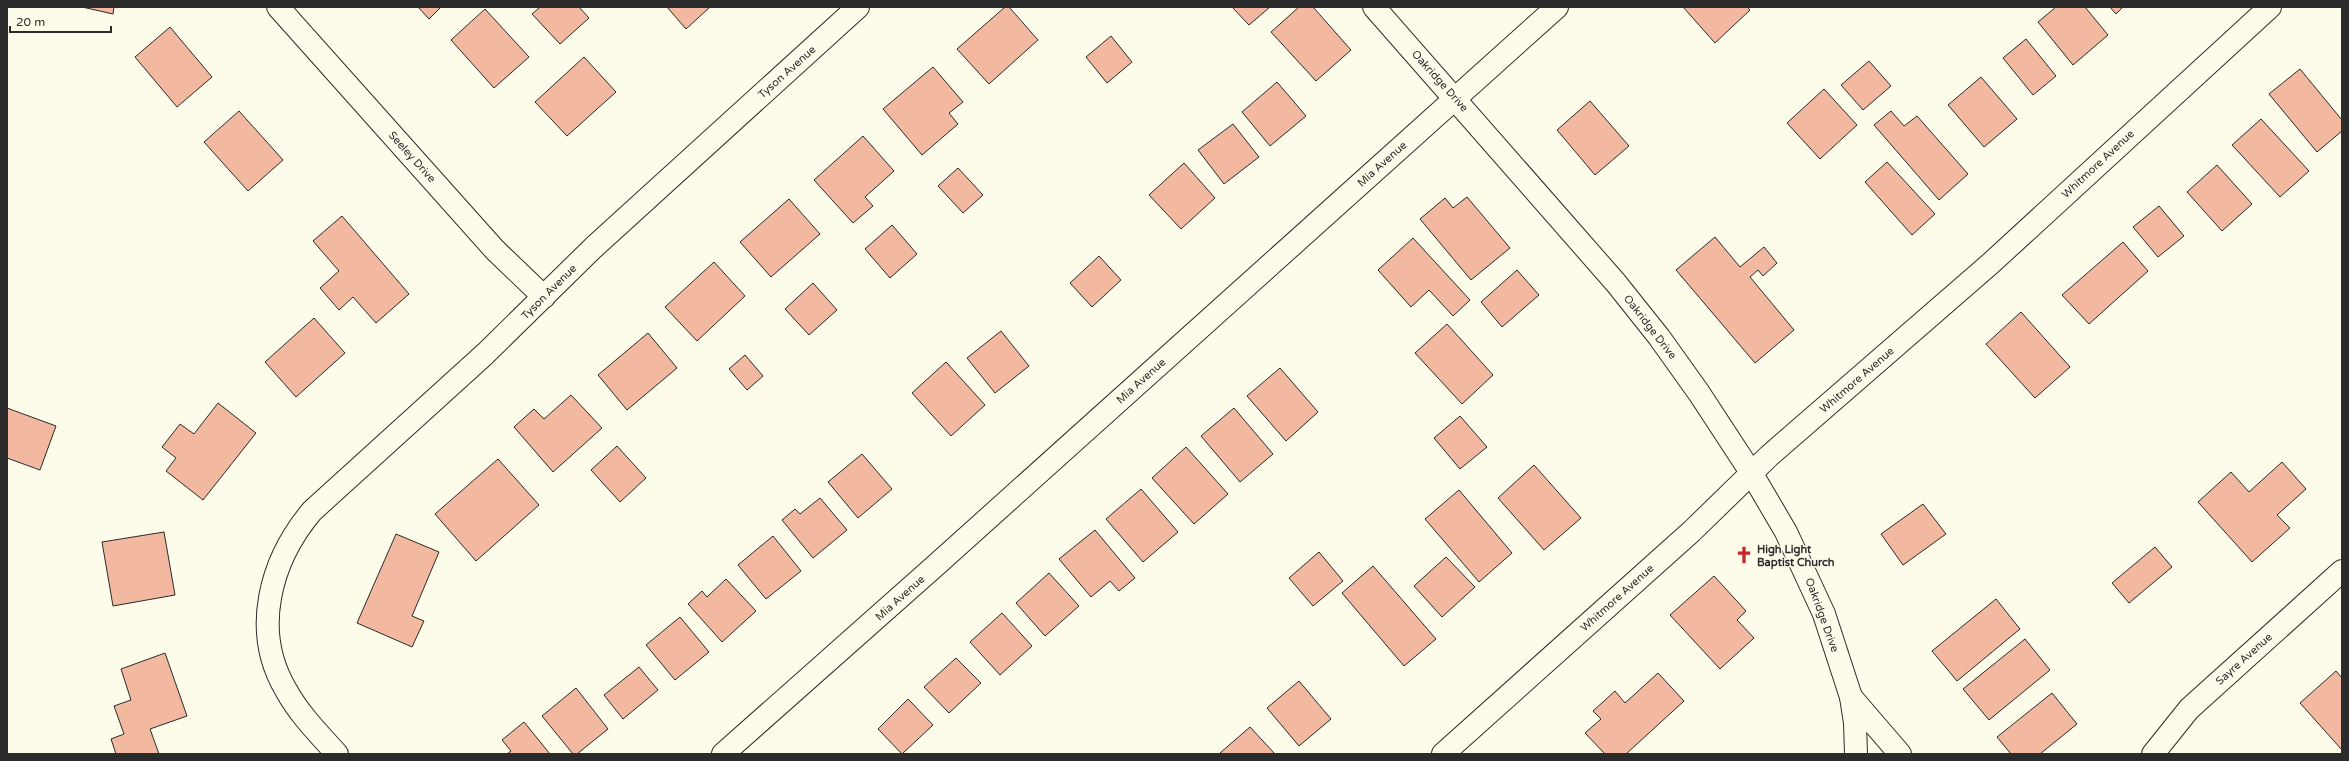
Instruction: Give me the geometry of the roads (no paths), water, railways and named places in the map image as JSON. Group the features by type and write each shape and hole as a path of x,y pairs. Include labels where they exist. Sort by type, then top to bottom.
{"street":[{"name":"Tyson Avenue","path":"337,754 297,707 276,671 267,630 269,597 276,569 285,548 297,529 312,511 485,354 593,248 858,7"},
{"name":"Oakridge Drive","path":"1374,7 1456,98 1616,284 1659,337 1699,393 1752,474 1786,532 1806,572 1824,614 1850,697 1855,723 1856,754"},
{"name":"Mia Avenue","path":"723,754 935,566 1557,7"},
{"name":"Whitmore Avenue","path":"1443,754 1692,531 1752,474 1990,264 2270,7"},
{"name":"Seeley Drive","path":"281,10 495,250 544,297"},
{"name":"Sayre Avenue","path":"2153,754 2189,709 2342,571"},
{"name":"Oakridge Drive","path":"1850,697 1900,754"}],"place":[{"name":"High Light Baptist Church","path":"1744,555"}]}
